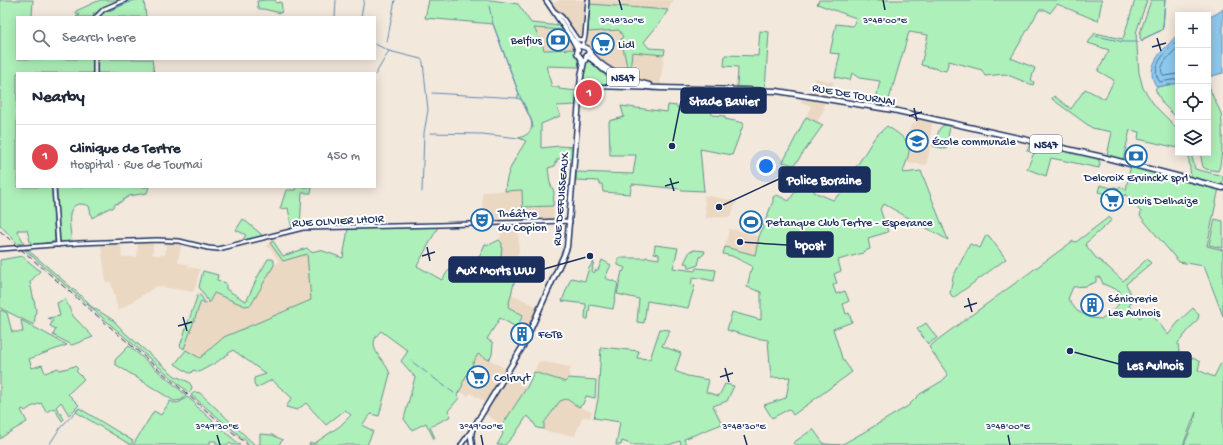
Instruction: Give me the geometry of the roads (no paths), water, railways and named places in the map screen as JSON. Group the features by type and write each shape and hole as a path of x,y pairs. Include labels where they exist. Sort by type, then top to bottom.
{"main road":[{"name":"N547","path":"546,0 573,40 583,48"},
{"name":"RUE DEFUISSEAUX","path":"472,445 472,430 519,353 566,252 570,222 582,69 582,62 577,53 583,48 586,57 582,69"},
{"name":"RUE DE TOURNAI","path":"583,48 602,64 622,76 640,83 665,88"},
{"path":"579,56 586,57"},
{"name":"RUE DE TOURNAI","path":"586,57 592,59 605,71 619,79 651,88 777,91 893,110 1103,157 1223,188"}],"street":[{"path":"97,16 104,9 125,0"},
{"path":"583,48 588,0"},
{"path":"552,9 562,17 577,39 580,40 584,37"},
{"path":"95,60 95,72"},
{"name":"RUE DE TOURNAI","path":"580,86 651,88"},
{"path":"54,188 58,245"},
{"name":"RUE OLIVIER LHOIR","path":"0,249 106,242 171,240 218,249 303,228 570,222"},
{"path":"462,443 472,430"},
{"path":"462,443 471,439"}],"water":[{"path":"1223,9 1223,73 1211,76 1211,16"},
{"path":"1175,37 1175,84 1157,87 1152,75 1152,69 1160,53"}],"waterway":[{"path":"109,11 135,0"},
{"path":"335,16 336,0"},
{"path":"361,16 364,0"},
{"path":"387,42 395,0"},
{"path":"1142,41 1143,39 1162,30 1165,0"},
{"path":"489,6 493,24 521,99 532,122 533,128"},
{"path":"1096,36 1124,42 1139,42"},
{"path":"376,44 389,51 421,59 423,62 428,110 424,133 422,192"},
{"path":"376,73 389,51"},
{"path":"432,93 517,98"},
{"path":"430,133 482,134 519,138"},
{"path":"411,361 427,373"},
{"path":"431,376 454,393"},
{"path":"49,445 60,428 79,408"}],"railway":[{"path":"0,231 202,407 248,445"}],"place":[{"name":"Belfius","path":"558,40"},
{"name":"Lidl","path":"603,44"},
{"name":"Clinique de Tertre","path":"589,93"},
{"name":"École communale","path":"917,141"},
{"name":"Stade Bavier","path":"672,146"},
{"name":"Delcroix Ervinckx sprl","path":"1136,156"},
{"name":"Louis Delhaize","path":"1112,200"},
{"name":"Police Boraine","path":"719,207"},
{"name":"Théâtre du Copion","path":"482,220"},
{"name":"Petanque Club Tertre - Esperance","path":"751,222"},
{"name":"bpost","path":"740,242"},
{"name":"Aux Morts WW","path":"590,256"},
{"name":"Séniorerie Les Aulnois","path":"1092,305"},
{"name":"FGTB","path":"522,334"},
{"name":"Les Aulnois","path":"1070,351"},
{"name":"Colruyt","path":"478,377"}]}
